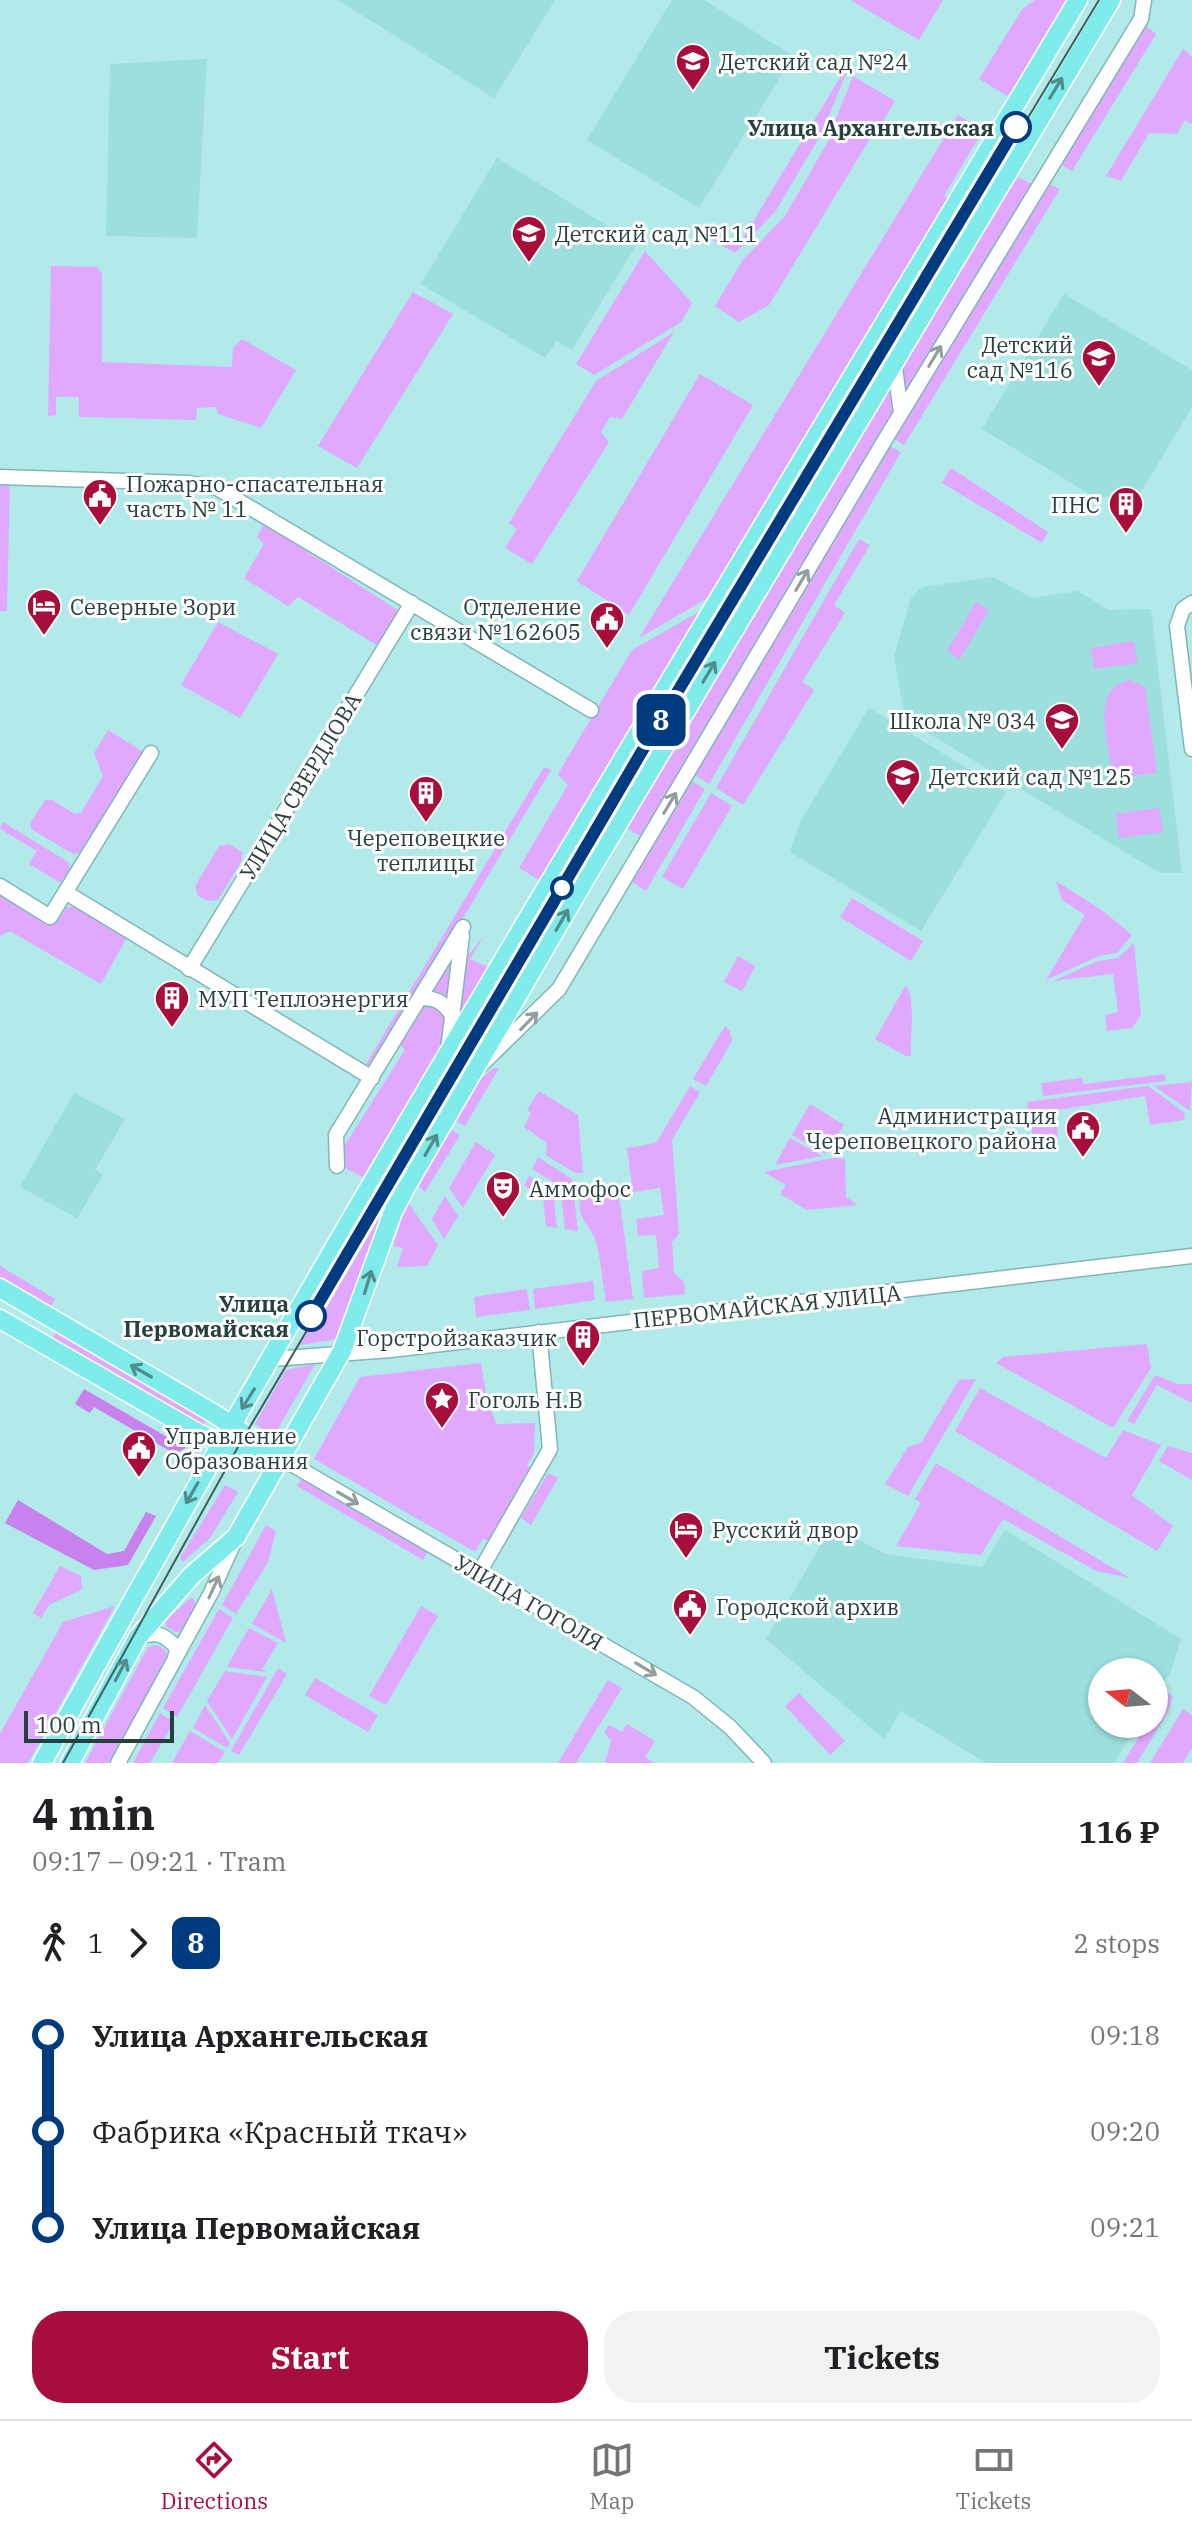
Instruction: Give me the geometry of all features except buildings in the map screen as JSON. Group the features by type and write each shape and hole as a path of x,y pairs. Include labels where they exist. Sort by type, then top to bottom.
{"main road":[{"path":"42,1763 220,1443 1078,0"},
{"path":"70,1763 138,1637 192,1575 236,1537 342,1351 393,1212 894,360 1111,0"},
{"name":"УЛИЦА ГОГОЛЯ","path":"0,1288 281,1458"},
{"name":"УЛИЦА ГОГОЛЯ","path":"0,1319 220,1443 281,1458"},
{"path":"41,1343 55,1320"}],"street":[{"path":"472,1074 494,1056 559,989 901,413 1141,19 1144,0"},
{"path":"894,360 901,413"},
{"path":"0,477 189,483 217,488 591,710"},
{"name":"УЛИЦА СВЕРДЛОВА","path":"189,969 412,603"},
{"path":"1192,603 1183,609 1177,626 1192,749"},
{"path":"0,886 50,917 151,753"},
{"path":"65,892 372,1078"},
{"path":"337,1166 336,1135 463,927 447,1057"},
{"path":"421,998 433,998 444,1003 452,1015"},
{"name":"ПЕРВОМАЙСКАЯ УЛИЦА","path":"272,1359 342,1351 391,1350 1192,1256"},
{"path":"479,1573 550,1449 539,1332"},
{"name":"УЛИЦА ГОГОЛЯ","path":"281,1458 693,1697 730,1727 764,1763"},
{"path":"118,1763 211,1593 236,1537"},
{"path":"138,1637 154,1632 163,1635 177,1648 175,1659"}],"shaded area":[{"path":"338,0 555,0 494,98"},
{"name":"Детский сад №24","path":"672,0 704,0 793,56 699,208 587,140"},
{"path":"850,0 943,0 919,40"},
{"path":"1035,0 1072,0 1014,100 979,79 1023,8"},
{"path":"1142,23 1156,34 1072,171 1057,162"},
{"path":"1183,49 1192,57 1192,124 1185,120 1177,134 1149,133 1121,181 1106,176"},
{"path":"207,59 197,238 106,236 110,64"},
{"path":"842,69 847,71 823,131 775,212 735,253 711,239 717,230 739,245 841,76"},
{"path":"853,76 895,101 880,127 832,128"},
{"path":"958,115 983,130 944,196 951,200 718,592 639,638"},
{"path":"871,137 769,305 739,322 715,306 742,261 785,216 830,138"},
{"name":"Детский сад №111","path":"497,158 637,244 572,350 556,341 545,358 421,284"},
{"path":"1018,177 1032,184 904,399 900,367 986,222"},
{"path":"1045,182 1060,189 904,445 891,437"},
{"path":"645,251 692,303 681,322 594,375 576,364"},
{"path":"51,266 97,267 102,274 102,362 232,367 233,348 242,339 296,370 261,428 218,414 216,407 197,408 196,420 79,417 79,397 56,397 56,415 48,416"},
{"path":"413,292 453,314 357,468 318,446"},
{"name":"Детский сад №116","path":"1064,294 1192,370 1192,407 1141,492 1096,498 982,429"},
{"path":"674,332 622,419 610,417 601,432 609,442 532,564 505,548 517,529 509,523 596,381"},
{"path":"700,374 753,405 629,615 577,581"},
{"path":"892,379 896,412 644,838 625,827"},
{"path":"886,444 901,452 709,784 691,773"},
{"path":"951,468 1048,532 1042,543 942,483"},
{"path":"0,480 10,480 7,611 0,611"},
{"path":"264,524 399,611 378,646 298,597 288,606 244,578 264,544 257,537"},
{"path":"859,539 870,545 834,605 845,613 802,682 814,690 743,805 716,788"},
{"name":"Школа № 034","path":"993,577 1032,598 1078,591 1108,610 1151,609 1182,873 1160,873 905,719 894,656 911,598 922,587"},
{"path":"976,602 989,610 960,659 947,651"},
{"path":"711,605 545,883 519,868 568,785 558,774 632,650"},
{"path":"218,622 278,654 240,718 181,685"},
{"path":"1134,641 1137,663 1094,669 1091,648"},
{"path":"1130,680 1145,687 1157,773 1113,778 1105,706 1109,694 1117,685"},
{"name":"Детский сад №125","path":"869,708 1006,792 921,931 790,852 800,822"},
{"path":"108,730 145,753 81,853 73,854 31,829 31,822 45,800 52,800 75,814 81,813 103,776 94,753"},
{"path":"544,767 551,770 371,1073 363,1069"},
{"path":"688,779 705,789 646,891 629,880"},
{"path":"711,793 732,806 683,889 662,877"},
{"path":"1159,808 1163,832 1119,838 1116,814"},
{"path":"3,822 68,862 70,868 61,883 29,864 37,851 0,829"},
{"path":"229,844 242,852 241,862 218,900 207,901 198,896 195,886 219,846"},
{"path":"1056,881 1103,911 1132,935 1117,953 1099,956 1046,980 1085,915 1062,900"},
{"path":"0,895 47,922 57,922 67,907 80,907 127,937 101,984 10,931 0,936"},
{"path":"852,898 923,941 911,961 840,917"},
{"path":"484,936 470,959 494,970 370,1181 340,1165 336,1159 405,1050 398,1043 457,945 462,963"},
{"path":"1134,943 1141,1015 1132,1028 1107,1031 1105,1015 1118,1012 1113,974 1053,981 1098,961 1118,958"},
{"path":"738,956 755,966 742,991 724,982"},
{"path":"906,985 912,1009 911,1056 875,1039"},
{"path":"725,1026 730,1031 732,1041 706,1086 693,1079"},
{"path":"494,1068 499,1068 465,1126 455,1120 477,1082"},
{"path":"1165,1074 1166,1081 1043,1096 1041,1083 1082,1078 1084,1084"},
{"path":"1192,1082 1190,1111 1154,1086"},
{"path":"690,1086 700,1092 672,1140 679,1234 672,1242 674,1273 684,1282 685,1294 644,1298 642,1271 659,1268 656,1235 638,1236 636,1219 664,1215 660,1188 633,1192 627,1148 656,1143"},
{"path":"1148,1086 1185,1113 1184,1120 1150,1125 1145,1096 1057,1110 1058,1146 1034,1147 1027,1102"},
{"path":"539,1091 578,1115 583,1173 575,1173 546,1155 547,1143 524,1127 531,1113 527,1110"},
{"path":"74,1093 125,1119 95,1170 103,1175 77,1218 20,1187"},
{"path":"810,1104 844,1125 825,1154 792,1135"},
{"path":"450,1129 460,1135 425,1192 418,1185"},
{"path":"790,1138 822,1156 775,1165"},
{"path":"476,1142 495,1155 463,1208 449,1188"},
{"path":"538,1157 572,1179 578,1231 565,1229 560,1186 532,1169"},
{"path":"832,1158 845,1159 846,1197 858,1205 807,1210 780,1194 786,1185 764,1172"},
{"path":"529,1176 553,1190 557,1228 546,1226 543,1196 524,1186"},
{"path":"617,1182 633,1299 606,1302 597,1245 581,1213 580,1197 584,1187"},
{"path":"445,1196 458,1216 444,1239 432,1219"},
{"path":"407,1201 438,1245 427,1266 397,1267 403,1248 393,1246"},
{"path":"379,1211 386,1217 343,1338 300,1345"},
{"path":"0,1266 55,1299 49,1309 0,1279"},
{"path":"593,1281 595,1300 535,1309 533,1289"},
{"path":"527,1289 530,1310 476,1317 474,1297"},
{"path":"57,1331 207,1418 202,1427 51,1341"},
{"path":"1147,1344 1151,1368 1113,1428 996,1363 1003,1357"},
{"path":"481,1363 486,1394 496,1424 535,1423 534,1453 527,1465 534,1470 490,1542 483,1538 475,1552 314,1459 360,1377"},
{"path":"315,1364 274,1436 255,1424 286,1370"},
{"path":"1155,1375 1178,1384 1192,1384 1192,1403 1157,1385 1134,1424 1127,1421"},
{"path":"976,1379 908,1496 885,1484 908,1447 921,1443 959,1380"},
{"path":"980,1388 1106,1458 1123,1430 1161,1445 1132,1495 1173,1526 1157,1551 955,1431"},
{"path":"84,1389 186,1448 175,1454 94,1407 90,1413 75,1404"},
{"path":"1168,1446 1192,1453 1192,1480 1159,1461"},
{"path":"936,1463 1130,1578 1096,1571 1003,1519 981,1555 896,1546 921,1503 915,1499"},
{"path":"548,1473 558,1478 531,1525 521,1518"},
{"path":"303,1476 429,1550 423,1560 297,1486"},
{"path":"225,1485 238,1492 210,1538 183,1562 180,1558"},
{"path":"18,1500 107,1554 124,1551 146,1512 156,1516 128,1565 94,1570 5,1523"},
{"path":"266,1525 276,1531 268,1562 236,1614 222,1605"},
{"path":"832,1526 886,1554 982,1567 1005,1530 1181,1639 1168,1676 1168,1658 1088,1658 1088,1738 1129,1738 1114,1763 986,1763 901,1711 884,1739 766,1639"},
{"path":"60,1566 81,1576 82,1589 49,1605 41,1618 33,1613"},
{"path":"272,1589 286,1643 252,1624"},
{"path":"192,1597 198,1607 183,1632 167,1627 165,1621"},
{"path":"115,1606 28,1763 0,1763 0,1734 63,1622"},
{"path":"421,1606 438,1616 386,1705 369,1696"},
{"path":"219,1609 233,1618 177,1717 163,1708"},
{"path":"249,1628 278,1643 262,1669 266,1672 227,1667"},
{"path":"156,1645 164,1649 169,1658 113,1763 85,1763 148,1647"},
{"path":"278,1668 287,1674 239,1755 231,1751"},
{"path":"225,1671 267,1677 232,1739 207,1701"},
{"path":"315,1678 378,1715 368,1732 305,1695"},
{"path":"608,1680 622,1688 576,1763 558,1763"},
{"path":"1168,1692 1172,1696 1168,1712"},
{"path":"799,1693 845,1741 830,1755 785,1706"},
{"path":"205,1705 230,1743 227,1748 193,1728"},
{"path":"1183,1709 1192,1715 1192,1748 1183,1763 1150,1763 1168,1738"},
{"path":"160,1713 174,1722 150,1763 133,1763"},
{"path":"627,1724 655,1741 645,1757 654,1763 605,1763 611,1741 604,1732 609,1725 622,1732"},
{"path":"190,1731 225,1752 218,1763 172,1763"},
{"path":"1138,1738 1152,1738 1137,1763 1123,1763"}],"tram line":[{"path":"63,1763 238,1447 808,483 1099,0"},
{"name":"8","path":"311,1316 645,746 1016,127"}],"place":[{"name":"Детский сад №24","path":"693,92"},
{"name":"Улица Архангельская","path":"1016,127"},
{"name":"Детский сад №111","path":"529,264"},
{"name":"Детский сад №116","path":"1099,388"},
{"name":"Пожарно-спасательная часть № 11","path":"100,527"},
{"name":"ПНС","path":"1126,535"},
{"name":"Северные Зори","path":"44,637"},
{"name":"Отделение связи №162605","path":"607,650"},
{"name":"Школа № 034","path":"1062,751"},
{"name":"Детский сад №125","path":"903,807"},
{"name":"Череповецкие теплицы","path":"426,824"},
{"name":"МУП Теплоэнергия","path":"172,1029"},
{"name":"Администрация Череповецкого района","path":"1083,1159"},
{"name":"Аммофос","path":"503,1219"},
{"name":"Улица Первомайская","path":"311,1316"},
{"name":"Горстройзаказчик","path":"583,1368"},
{"name":"Гоголь Н.В","path":"442,1430"},
{"name":"Управление Образования","path":"139,1479"},
{"name":"Русский двор","path":"686,1560"},
{"name":"Городской архив","path":"690,1637"}]}
